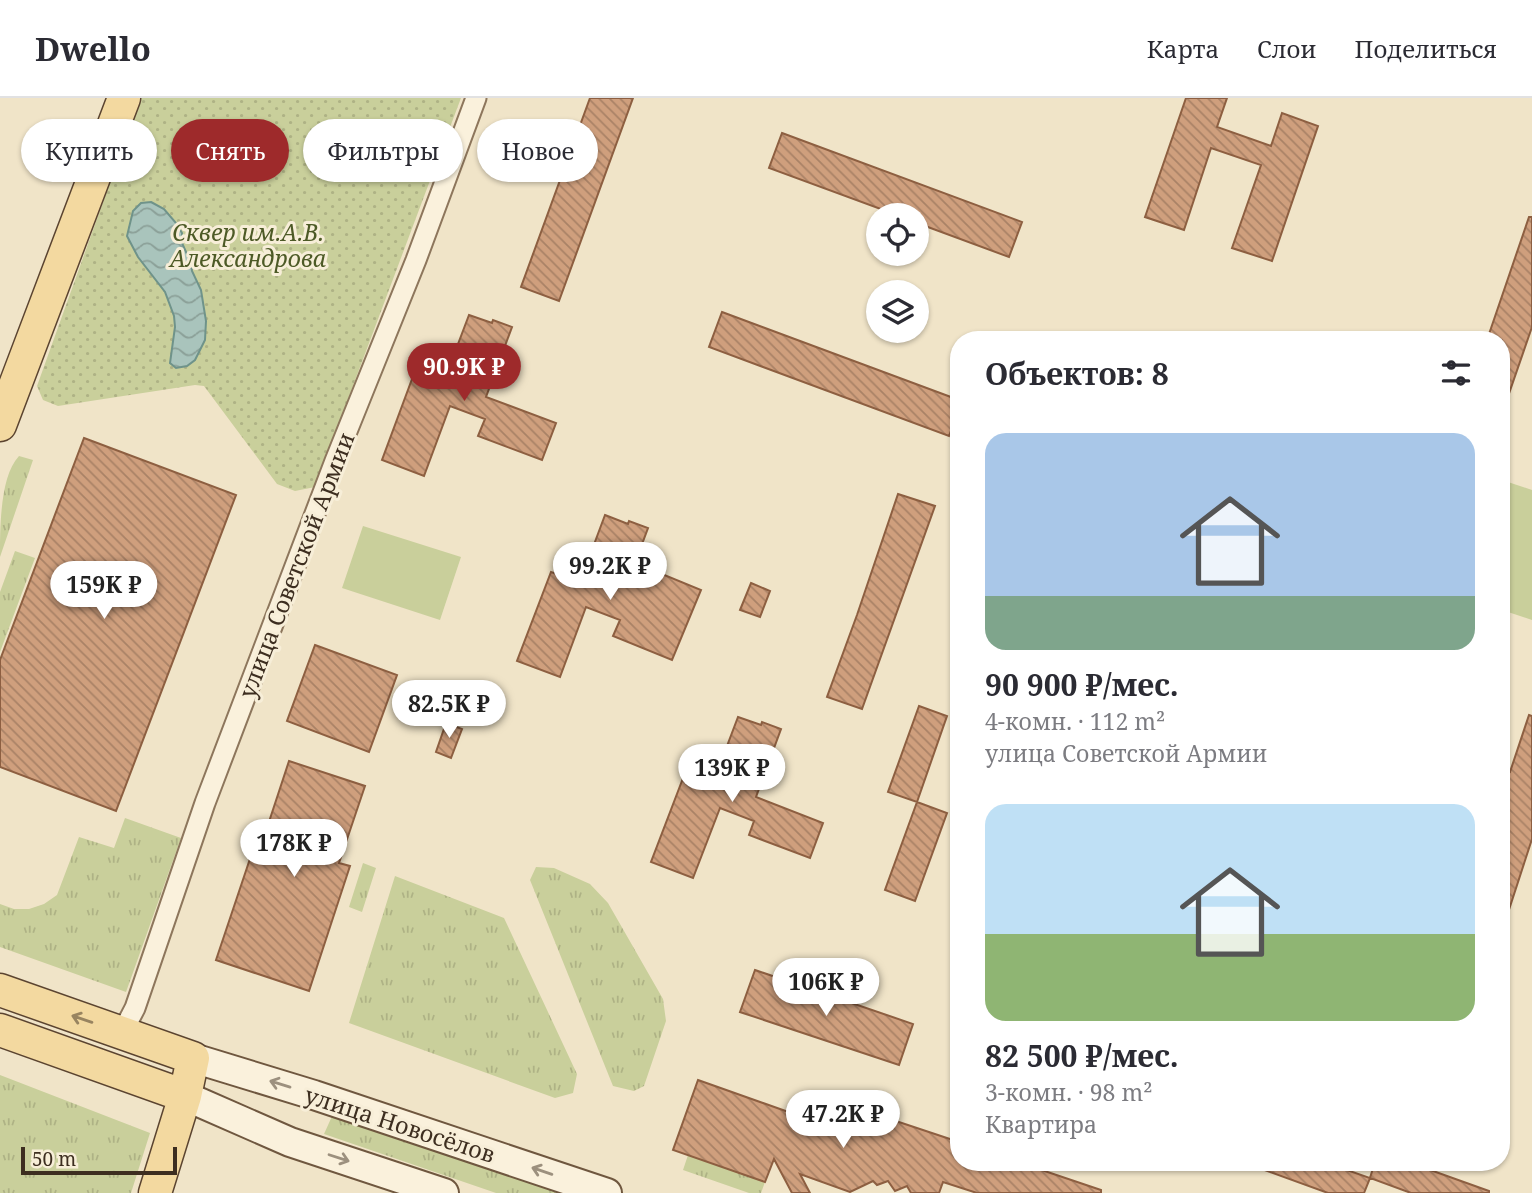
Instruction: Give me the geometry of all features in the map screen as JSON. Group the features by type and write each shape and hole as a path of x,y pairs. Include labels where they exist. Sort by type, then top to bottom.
{"main road":[{"path":"0,425 124,98"},
{"name":"улица Новосёлов","path":"0,990 193,1058 314,1095 607,1193"},
{"path":"0,1030 185,1096 290,1142 444,1193"},
{"path":"155,1193 185,1096 193,1058"}],"street":[{"name":"улица Советской Армии","path":"122,1033 135,1008 205,803 335,461 416,260 476,98"}],"green space":[{"name":"Сквер им.А.В. Александрова","path":"140,98 461,98 453,119 303,119 303,182 429,182 315,487 295,491 277,484 204,386 195,385 58,406 43,400 37,386 110,182 157,182 157,119 132,119"},
{"path":"19,456 33,460 0,557 5,489 8,476"},
{"path":"1510,483 1532,490 1532,620 1510,613"},
{"path":"363,526 461,557 440,620 342,588"},
{"path":"15,551 35,558 0,652 0,592"},
{"path":"125,818 181,838 126,992 0,947 0,904 14,909 29,909 44,904 57,895 79,837 114,848"},
{"path":"363,863 376,868 362,912 349,907"},
{"path":"536,867 554,868 590,884 608,903 663,999 666,1021 644,1086 634,1091 613,1086 530,880"},
{"path":"395,876 504,918 577,1074 573,1093 555,1098 349,1023"},
{"path":"0,1075 150,1133 131,1193 0,1193"},
{"path":"333,1114 568,1193 496,1193 324,1134"},
{"path":"688,1155 765,1182 761,1193 749,1193 683,1170"}],"water":[{"path":"151,202 164,209 182,233 182,243 201,290 206,321 205,340 195,360 187,366 176,368 170,363 174,316 165,292 138,257 127,236 133,211 141,203"}],"building":[{"path":"590,98 633,98 559,301 521,287 559,182 598,182 598,119 582,119"},
{"path":"1186,98 1227,98 1217,127 1271,146 1282,113 1318,126 1272,261 1232,248 1261,165 1211,148 1184,230 1145,217"},
{"path":"782,133 1022,222 1009,257 929,227 929,203 866,204 769,168"},
{"path":"1529,217 1532,217 1532,327 1510,391 1510,331 1490,331"},
{"path":"722,312 950,397 950,433 949,436 709,347"},
{"path":"469,315 512,327 486,397 556,423 542,460 478,436 485,419 450,406 424,476 382,460 415,371 444,381"},
{"path":"84,438 236,495 116,811 0,767 0,660"},
{"path":"898,494 935,506 862,709 827,697"},
{"path":"605,515 648,528 635,563 701,590 672,660 613,636 620,620 586,607 560,677 517,661 551,572 580,582"},
{"path":"751,583 770,591 760,617 740,610"},
{"path":"315,645 397,675 369,752 287,721"},
{"path":"919,706 947,716 917,802 888,792"},
{"path":"1529,715 1532,716 1532,839 1510,907 1510,772"},
{"path":"738,717 781,729 756,797 823,823 810,858 749,835 754,821 720,808 693,878 651,862 685,773 713,783"},
{"path":"446,723 462,729 451,758 436,752"},
{"path":"289,761 365,786 339,863 350,866 309,991 216,960 258,835 264,837"},
{"path":"917,802 947,813 915,901 885,890"},
{"path":"755,970 913,1024 899,1065 740,1012"},
{"path":"698,1080 811,1120 818,1101 879,1122 881,1116 950,1139 950,1171 1045,1171 1101,1190 1101,1193 977,1193 943,1182 939,1193 911,1193 907,1186 895,1191 888,1181 877,1185 873,1181 850,1192 800,1174 810,1193 792,1193 774,1159 765,1182 673,1150"},
{"path":"1267,1171 1350,1171 1370,1178 1364,1193 1328,1193"},
{"path":"1372,1171 1433,1171 1489,1193 1411,1193 1370,1178"}]}
